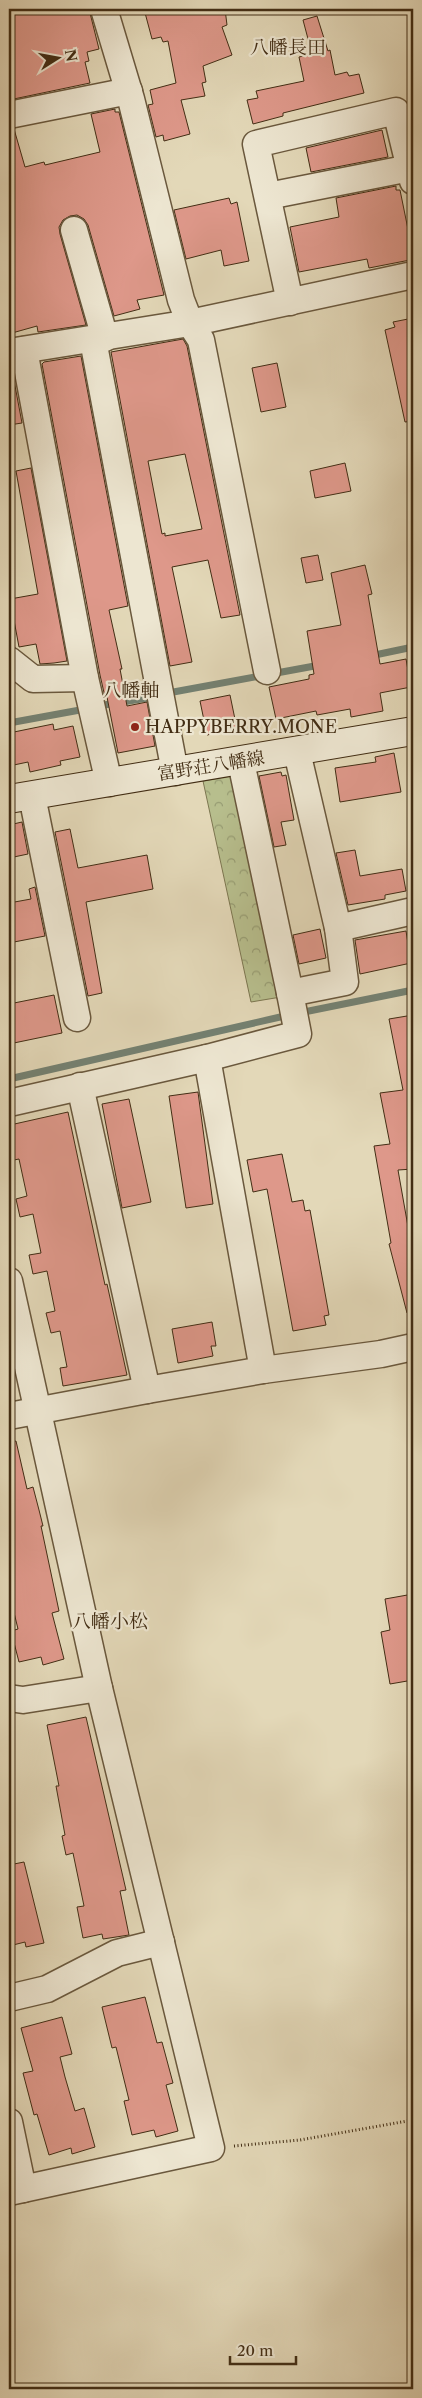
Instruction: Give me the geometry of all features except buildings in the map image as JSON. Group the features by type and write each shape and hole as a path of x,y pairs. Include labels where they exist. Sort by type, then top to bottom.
{"main road":[{"name":"富野荘八幡線","path":"20,798 241,762 413,731"}],"street":[{"path":"104,9 129,92 181,300 190,324 201,340 267,671"},
{"path":"9,115 129,92"},
{"path":"268,196 412,174 396,111 256,144 290,302"},
{"path":"74,230 99,339 175,772"},
{"path":"109,783 85,678 17,351 190,324 413,275"},
{"path":"9,660 33,679 85,678"},
{"path":"293,1007 345,982 338,928 297,752"},
{"path":"9,1102 207,1058 298,1034 241,762"},
{"path":"20,798 77,1018"},
{"path":"338,928 413,911"},
{"path":"207,1058 264,1370"},
{"path":"80,1086 146,1390"},
{"path":"9,1281 99,1688 211,2148 16,2190 9,2122"},
{"path":"9,1416 38,1409 264,1370 413,1348"},
{"path":"9,1698 23,1700 99,1688"},
{"path":"9,1998 47,1989 117,1953 161,1942"}],"path":[{"path":"211,2148 300,2140 413,2120"}],"green space":[{"path":"235,775 281,997 251,1002 203,781"}],"waterway":[{"path":"370,656 413,647"},
{"path":"168,693 320,665"},
{"path":"98,706 147,698"},
{"path":"9,723 80,710"},
{"path":"299,1013 413,990"},
{"path":"9,1079 289,1015"}],"place":[{"name":"HAPPYBERRY.MONE","path":"135,727"}],"district":[{"name":"八幡長田","path":"288,47"},
{"name":"八幡軸","path":"131,690"},
{"name":"八幡小松","path":"110,1621"}]}
